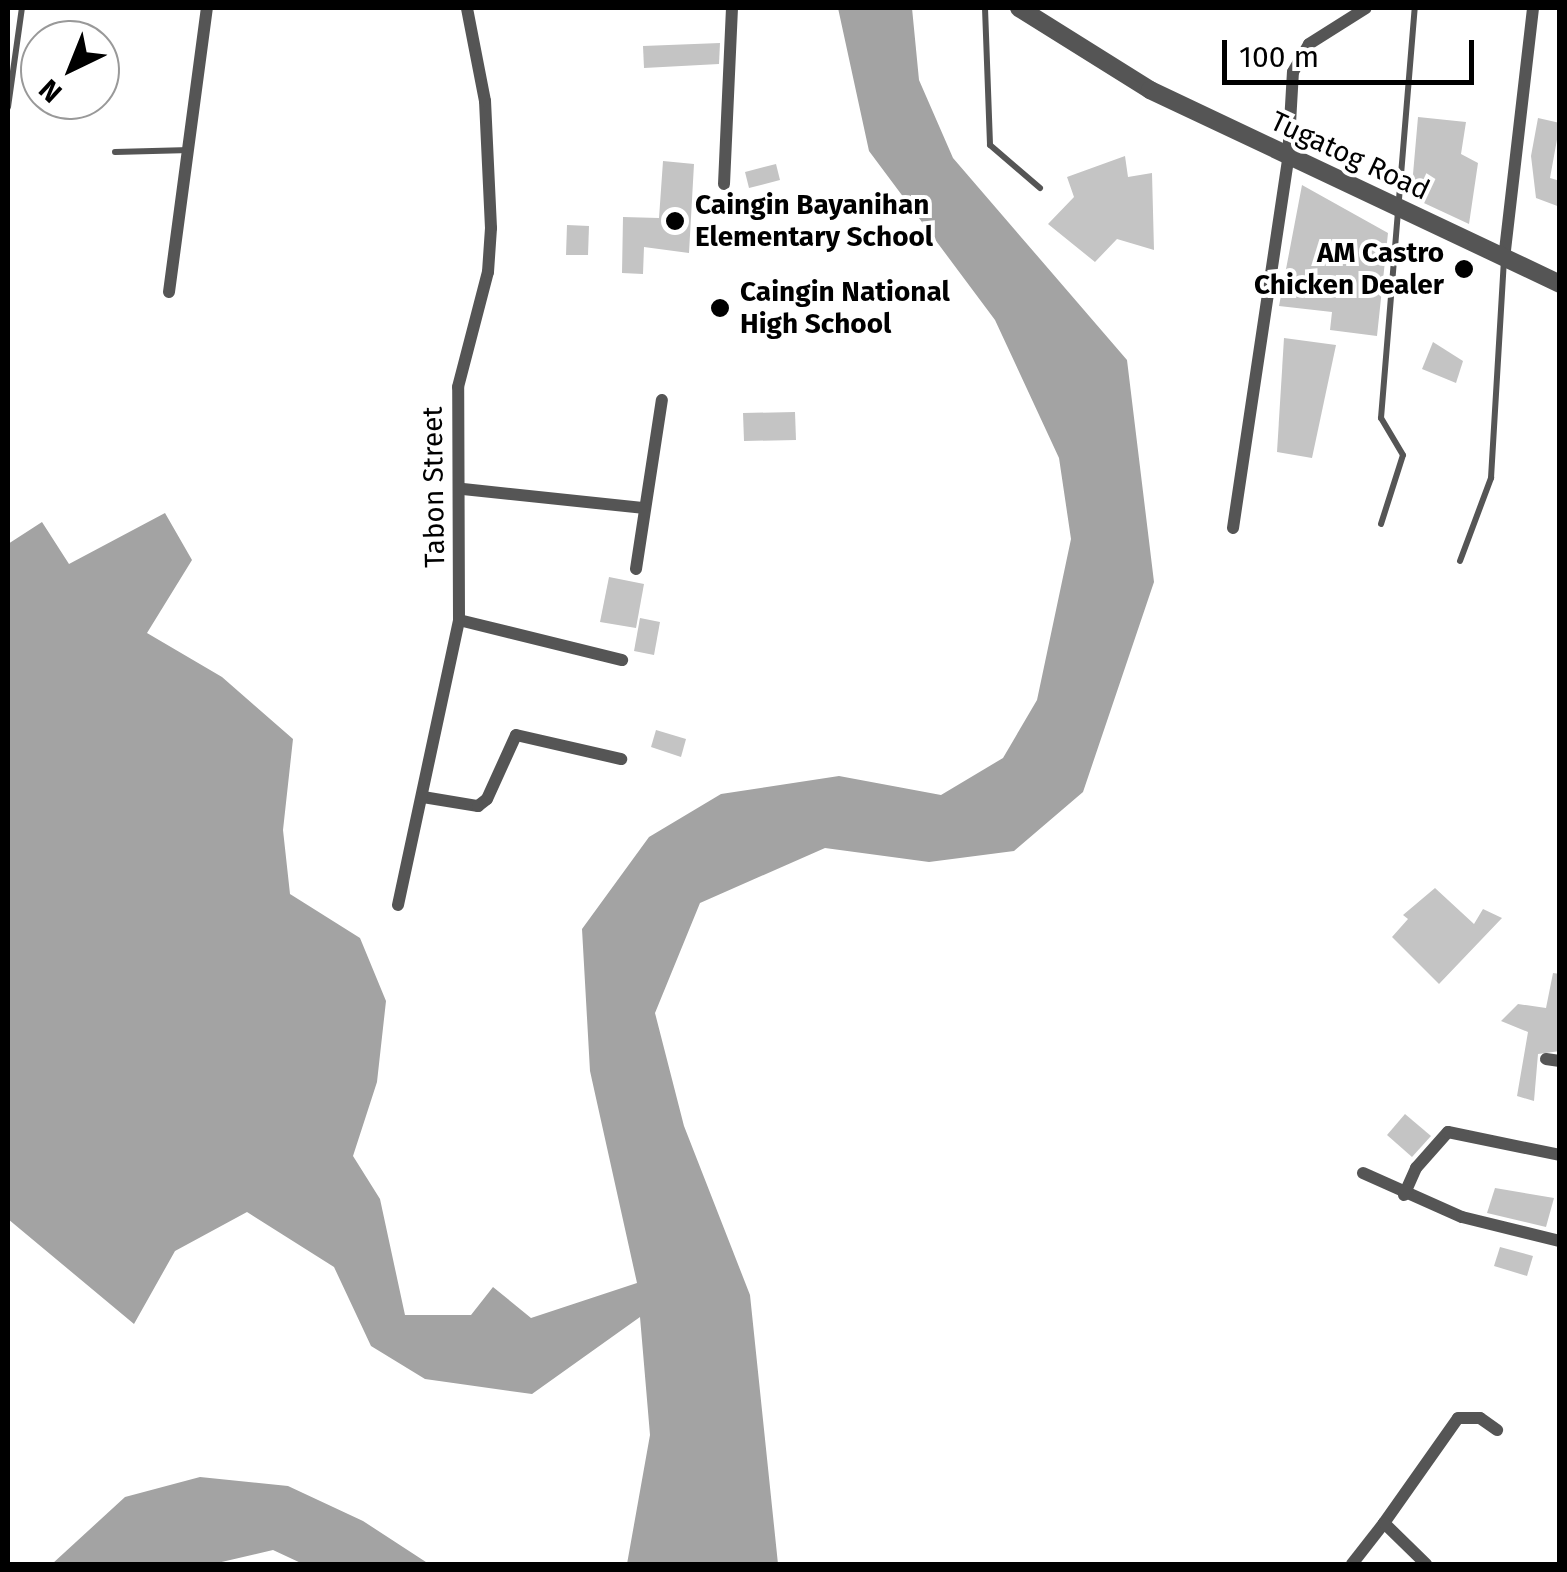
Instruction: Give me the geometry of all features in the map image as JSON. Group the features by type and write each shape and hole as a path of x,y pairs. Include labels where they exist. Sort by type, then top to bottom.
{"street":[{"path":"169,292 207,8"},
{"name":"Tabon Street","path":"398,905 459,620 463,489 458,387 488,272 492,228 485,102 467,8"},
{"path":"724,184 732,8"},
{"name":"Tugatog Road","path":"1019,8 1117,72 1288,158 1560,284"},
{"path":"1232,528 1288,158 1298,57 1366,8"},
{"path":"1504,259 1533,8"},
{"path":"636,569 662,400"},
{"path":"463,489 646,508"},
{"path":"459,620 622,660"},
{"path":"423,797 478,806 487,799 516,734 621,759"},
{"path":"1404,1195 1416,1168 1448,1132 1560,1155"},
{"path":"1363,1174 1404,1195 1560,1241"},
{"path":"1352,1564 1458,1418 1480,1418 1497,1430"},
{"path":"1384,1523 1426,1564"}],"lane":[{"path":"8,107 22,8"},
{"path":"985,8 990,145 1040,188"},
{"path":"1381,524 1403,455 1380,418 1415,8"},
{"path":"115,152 191,150"},
{"path":"1460,561 1491,478 1504,259"}],"shaded area":[{"path":"838,8 912,8 919,80 953,158 1127,360 1154,582 1083,792 1014,851 929,862 825,848 700,903 655,1013 684,1126 750,1295 778,1564 627,1564 650,1435 640,1317 532,1394 425,1379 371,1346 334,1267 247,1212 175,1251 134,1324 8,1219 8,544 42,522 69,564 165,513 192,560 147,633 222,677 293,739 283,830 290,894 360,938 386,1001 377,1082 353,1156 380,1199 405,1315 471,1315 493,1287 531,1318 637,1283 590,1071 582,929 649,837 721,794 839,776 941,795 1003,758 1037,700 1071,539 1059,458 995,320 869,151"},
{"path":"200,1477 288,1486 363,1521 429,1564 303,1564 273,1550 213,1564 52,1564 125,1497"}],"building":[{"path":"720,43 719,64 644,68 643,46"},
{"path":"1418,117 1466,122 1461,154 1478,163 1469,224 1411,197"},
{"path":"1538,118 1560,123 1550,178 1560,181 1560,207 1536,198 1531,156"},
{"path":"1125,156 1128,177 1152,173 1154,250 1117,239 1095,262 1048,224 1074,197 1067,177"},
{"path":"663,161 694,164 689,253 644,247 643,274 622,273 623,217 659,218"},
{"path":"776,164 780,180 749,188 745,172"},
{"path":"1302,185 1388,233 1377,336 1330,330 1332,312 1279,306"},
{"path":"567,225 589,226 588,255 566,255"},
{"path":"1284,338 1336,345 1312,458 1277,452"},
{"path":"1433,342 1463,361 1456,383 1422,369"},
{"path":"795,412 796,440 744,441 743,413"},
{"path":"609,577 644,584 636,628 600,622"},
{"path":"640,618 660,622 654,655 634,651"},
{"path":"656,730 686,739 681,757 651,747"},
{"path":"1435,888 1474,924 1483,909 1502,918 1439,984 1392,937 1408,919 1403,915"},
{"path":"1553,973 1560,974 1560,1051 1538,1054 1534,1101 1517,1096 1528,1032 1501,1021 1518,1004 1546,1008"},
{"path":"1405,1114 1431,1136 1412,1157 1387,1135"},
{"path":"1495,1188 1554,1198 1546,1227 1487,1213"},
{"path":"1500,1247 1533,1256 1527,1276 1494,1266"}],"place":[{"name":"Caingin Bayanihan Elementary School","path":"675,221"},
{"name":"AM Castro Chicken Dealer","path":"1464,269"},
{"name":"Caingin National High School","path":"720,308"}]}
